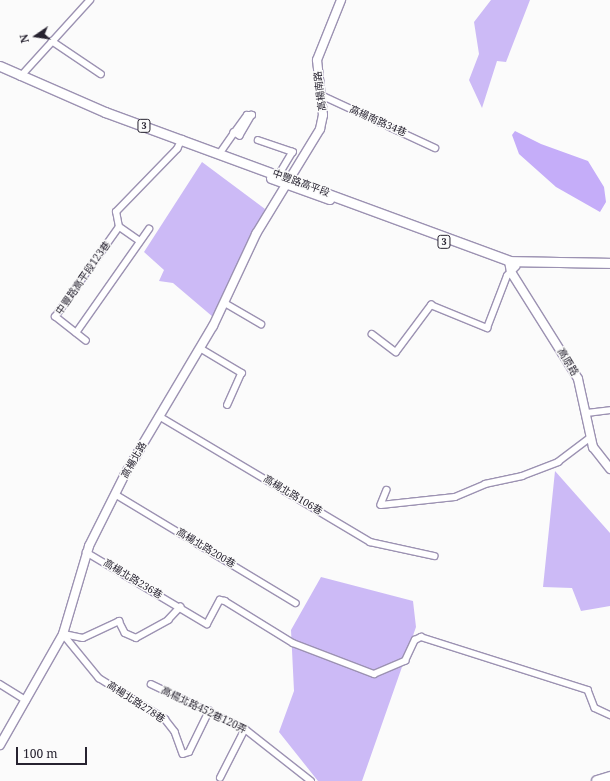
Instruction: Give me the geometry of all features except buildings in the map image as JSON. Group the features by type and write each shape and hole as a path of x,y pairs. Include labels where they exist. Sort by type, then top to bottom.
{"highway":[{"path":"597,781 610,777"}],"main road":[{"name":"中豐路高平段","path":"0,66 104,117 181,142 512,266 610,268"},
{"name":"中豐路高平段","path":"0,72 20,77"},
{"name":"中豐路高平段","path":"181,142 220,153 279,175 287,181"},
{"name":"中豐路高平段","path":"512,266 610,262"}],"street":[{"path":"20,77 90,0"},
{"name":"高楊南路","path":"287,181 320,130 321,95 316,73 320,47 341,0"},
{"path":"52,41 101,74"},
{"name":"高楊南路34巷","path":"321,95 435,148"},
{"path":"220,153 234,133"},
{"path":"258,140 293,152 279,175"},
{"name":"中豐路高平段123巷","path":"86,341 55,317 117,224 118,208 181,142"},
{"name":"高楊北路","path":"0,745 63,634 86,552 115,494 225,303 256,234 287,181"},
{"path":"117,224 139,241"},
{"path":"76,332 139,241 149,229"},
{"path":"372,334 396,352 431,305 487,328 512,266"},
{"name":"高原路","path":"512,266 576,374 596,452 610,469"},
{"path":"225,303 261,324"},
{"path":"200,348 242,373 228,405"},
{"path":"587,413 610,410"},
{"name":"高楊北路106巷","path":"160,416 370,542 434,556"},
{"path":"388,490 381,505 455,496 558,462 591,437"},
{"name":"高楊北路200巷","path":"115,494 296,603"},
{"name":"高楊北路236巷","path":"86,552 208,624 220,600 225,601 294,644 374,674 405,662 415,640 421,637 588,690 595,708 610,715"},
{"path":"63,634 83,638 119,621 125,633 136,638 168,620 180,607"},
{"name":"高楊北路278巷","path":"63,634 99,678 165,719 176,732 183,754 189,752 209,711"},
{"path":"0,684 26,700"},
{"name":"高楊北路452巷120弄","path":"152,684 245,729 311,781"},
{"path":"220,778 245,729"}],"shaded area":[{"path":"491,0 530,0 506,62 497,61 482,108 469,80 479,54 474,22"},
{"path":"515,131 541,144 588,161 604,187 606,202 600,212 556,187 519,154 512,135"},
{"path":"202,162 265,209 213,317 173,283 159,281 164,270 144,252"},
{"path":"555,471 610,533 610,606 581,611 572,588 543,587"},
{"path":"321,577 413,601 416,627 362,781 318,781 279,732 294,691 291,630"}]}
